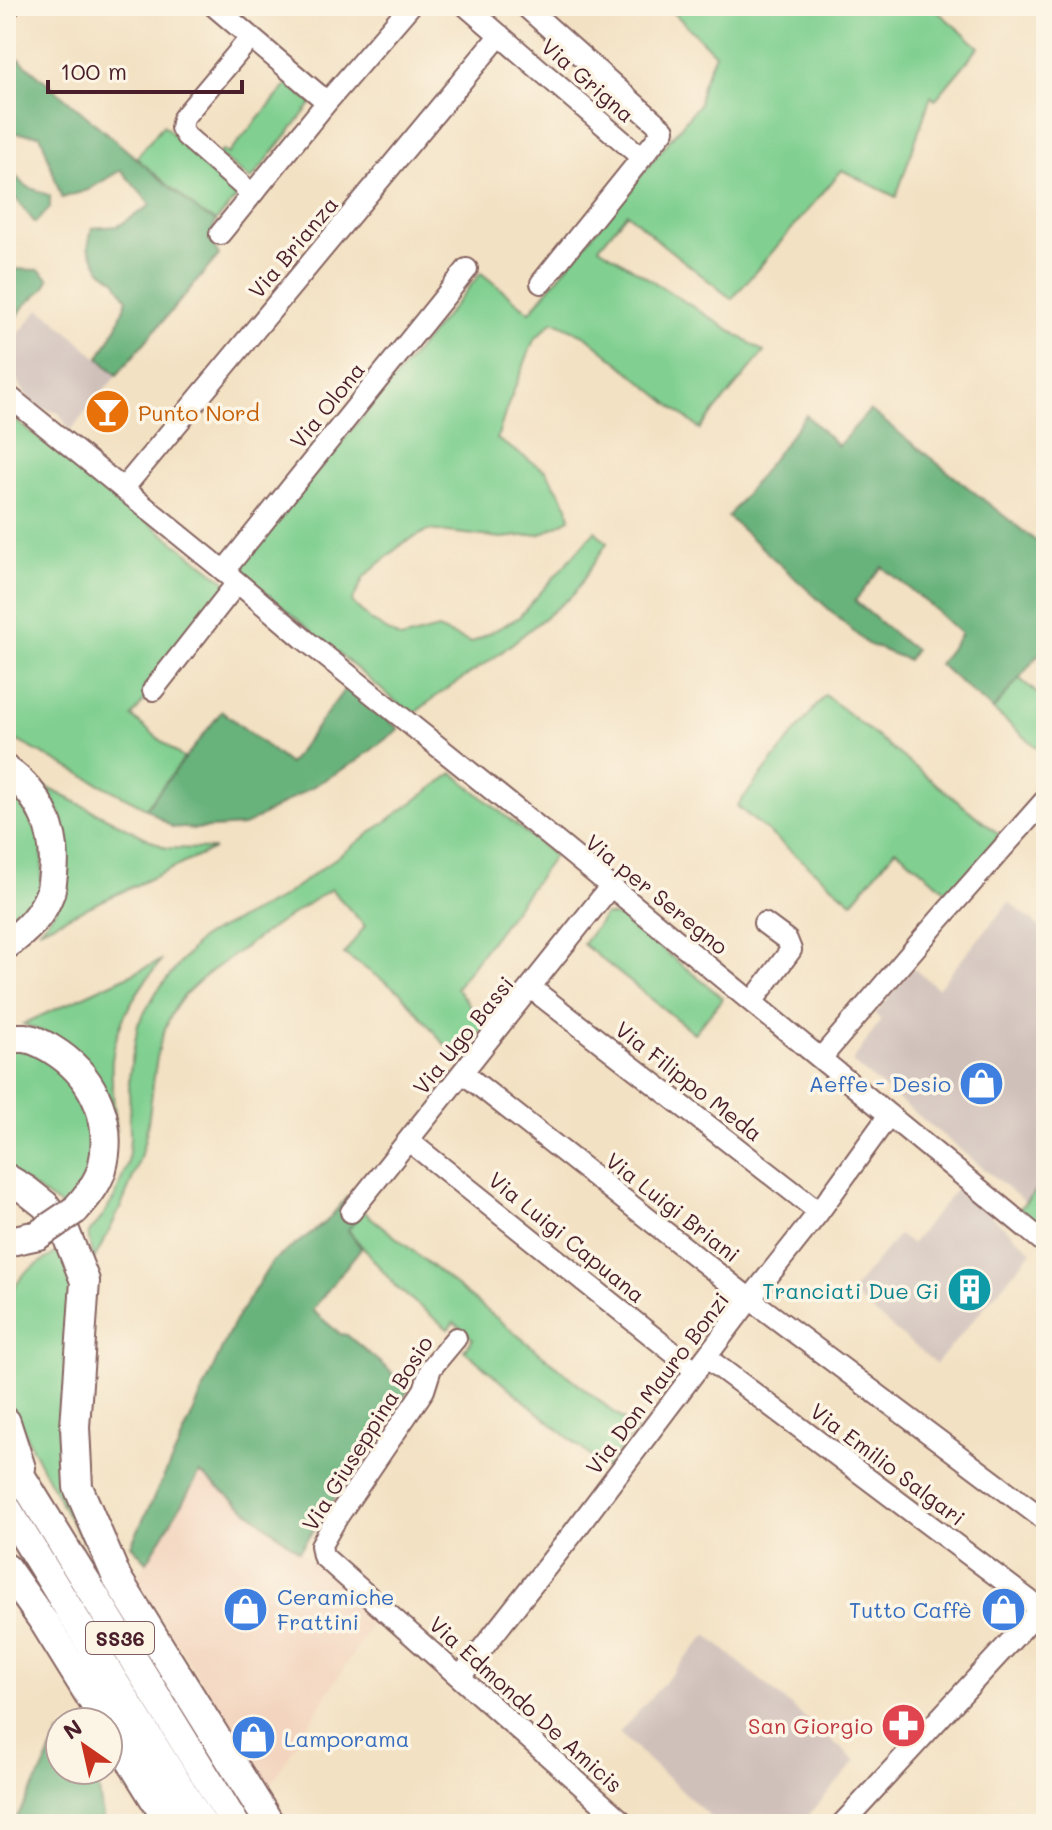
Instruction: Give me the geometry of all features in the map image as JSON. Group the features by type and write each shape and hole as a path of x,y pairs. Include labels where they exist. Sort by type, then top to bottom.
{"highway":[{"path":"6,770 31,793 44,814 52,837 54,863 51,891 39,914 6,945"},
{"path":"6,1038 26,1038 48,1047 83,1076 97,1096 104,1121 105,1146 102,1169 91,1192 75,1210 38,1235 6,1242"},
{"path":"6,1178 45,1205 65,1231 85,1281 75,1427 78,1487 117,1578 270,1824"},
{"path":"6,1422 27,1487"},
{"name":"SS36","path":"6,1452 235,1824"},
{"name":"SS36","path":"6,1507 202,1824"},
{"path":"6,1568 96,1706"},
{"path":"124,1750 170,1824"}],"street":[{"path":"6,11 10,6"},
{"path":"214,6 327,102"},
{"path":"220,234 410,6"},
{"name":"Via Grigna","path":"466,6 642,158"},
{"path":"525,6 664,130 541,283"},
{"name":"Via Brianza","path":"123,489 500,35"},
{"path":"251,37 183,118 181,128 186,136 252,194"},
{"name":"Via Olona","path":"230,577 467,269"},
{"path":"6,386 24,408"},
{"path":"6,394 24,408"},
{"name":"Via per Seregno","path":"24,408 1046,1244"},
{"path":"153,690 230,577"},
{"path":"821,1058 1046,799"},
{"name":"Via Ugo Bassi","path":"351,1212 610,887"},
{"path":"752,1002 791,950 787,940 764,923"},
{"name":"Via Filippo Meda","path":"531,988 819,1212"},
{"name":"Via Luigi Briani","path":"463,1073 750,1299 1046,1521"},
{"name":"Via Don Mauro Bonzi","path":"460,1677 819,1212 889,1115"},
{"name":"Via Luigi Capuana","path":"409,1141 702,1364"},
{"name":"Via Giuseppina Bosio","path":"323,1556 321,1545 338,1516 424,1390 431,1368 456,1338"},
{"name":"Via Emilio Salgari","path":"702,1364 1044,1606"},
{"name":"Via Edmondo De Amicis","path":"323,1556 625,1824"},
{"path":"842,1824 1044,1606"}],"shaded area":[{"path":"39,309 117,375 70,431 59,413 33,405 6,364 6,349"},
{"path":"1009,902 1046,932 1046,1180 1025,1202 852,1062 881,1020 875,1014 913,968 938,988"},
{"path":"958,1187 1032,1251 936,1364 850,1293 898,1235 911,1244"},
{"path":"199,1472 378,1614 263,1797 196,1692 204,1686 136,1579"},
{"path":"707,1635 856,1761 801,1824 718,1824 619,1733"}],"green space":[{"path":"936,6 936,10 979,47 935,100 931,96 896,197 842,170 732,299 627,213 599,247 764,352 700,429 586,336 553,321 534,340 497,439 546,471 568,506 570,519 541,534 502,538 429,530 403,543 364,577 352,602 370,620 401,639 438,629 471,643 518,618 595,531 607,543 574,594 498,655 412,715 237,569 481,273 530,312 699,104 702,85 715,54 669,8"},
{"path":"6,48 202,214 216,221 210,238 219,255 117,375 99,358 117,326 127,299 115,280 100,269 88,247 92,228 118,226 151,205 121,170 88,190 62,198 40,135 13,133 6,144"},
{"path":"288,84 312,103 251,180 219,155 222,150 228,154"},
{"path":"163,125 239,195 216,221 202,214 136,158"},
{"path":"6,166 24,185 50,196 50,208 35,223 6,186"},
{"path":"6,269 39,270 49,279 45,288 24,306 6,334"},
{"path":"870,410 1046,549 1046,646 993,710 939,664 961,634 882,567 855,601 915,649 908,660 867,644 728,517 806,415 838,446"},
{"path":"6,413 230,585 132,717 184,759 146,808 6,735"},
{"path":"1019,678 1046,701 1046,755 993,710"},
{"path":"347,686 399,729 357,761 244,826 172,827 146,808 222,711 289,764"},
{"path":"825,695 1001,836 950,894 896,849 852,902 737,806"},
{"path":"453,773 554,856 456,988 485,1025 458,1060 400,992 344,954 365,926 331,889 208,974 183,997 172,1013 164,1030 155,1067 148,1125 140,1159 122,1204 93,1261 88,1234 115,1197 128,1162 129,1077 138,1024 157,991 201,938 278,900"},
{"path":"6,777 44,830 41,891 6,934"},
{"path":"46,787 166,848 214,849 39,930 58,907 67,879 67,849 61,816"},
{"path":"605,915 622,917 723,998 694,1033 583,944"},
{"path":"162,960 130,1006 114,1046 112,1076 116,1129 53,1036 23,1024"},
{"path":"6,1042 64,1064 92,1107 96,1157 65,1209 6,1169"},
{"path":"1046,1180 1046,1232 1019,1209"},
{"path":"347,1197 363,1211 348,1230 361,1248 312,1310 410,1388 299,1551 200,1473 147,1562 131,1545 232,1326 272,1262 327,1221"},
{"path":"363,1211 636,1430 606,1469 464,1350 473,1339 454,1322 448,1329 397,1288 348,1230"},
{"path":"66,1249 74,1268 68,1433 111,1585 66,1513 6,1398 6,1298 26,1272"},
{"path":"44,1767 44,1786 98,1786 104,1824 13,1824"}],"place":[{"name":"Punto Nord","path":"107,412"},
{"name":"Aeffe - Desio","path":"982,1083"},
{"name":"Tranciati Due Gi","path":"970,1290"},
{"name":"Ceramiche Frattini","path":"246,1609"},
{"name":"Tutto Caffè","path":"1003,1609"},
{"name":"San Giorgio","path":"904,1725"},
{"name":"Lamporama","path":"253,1738"}]}
